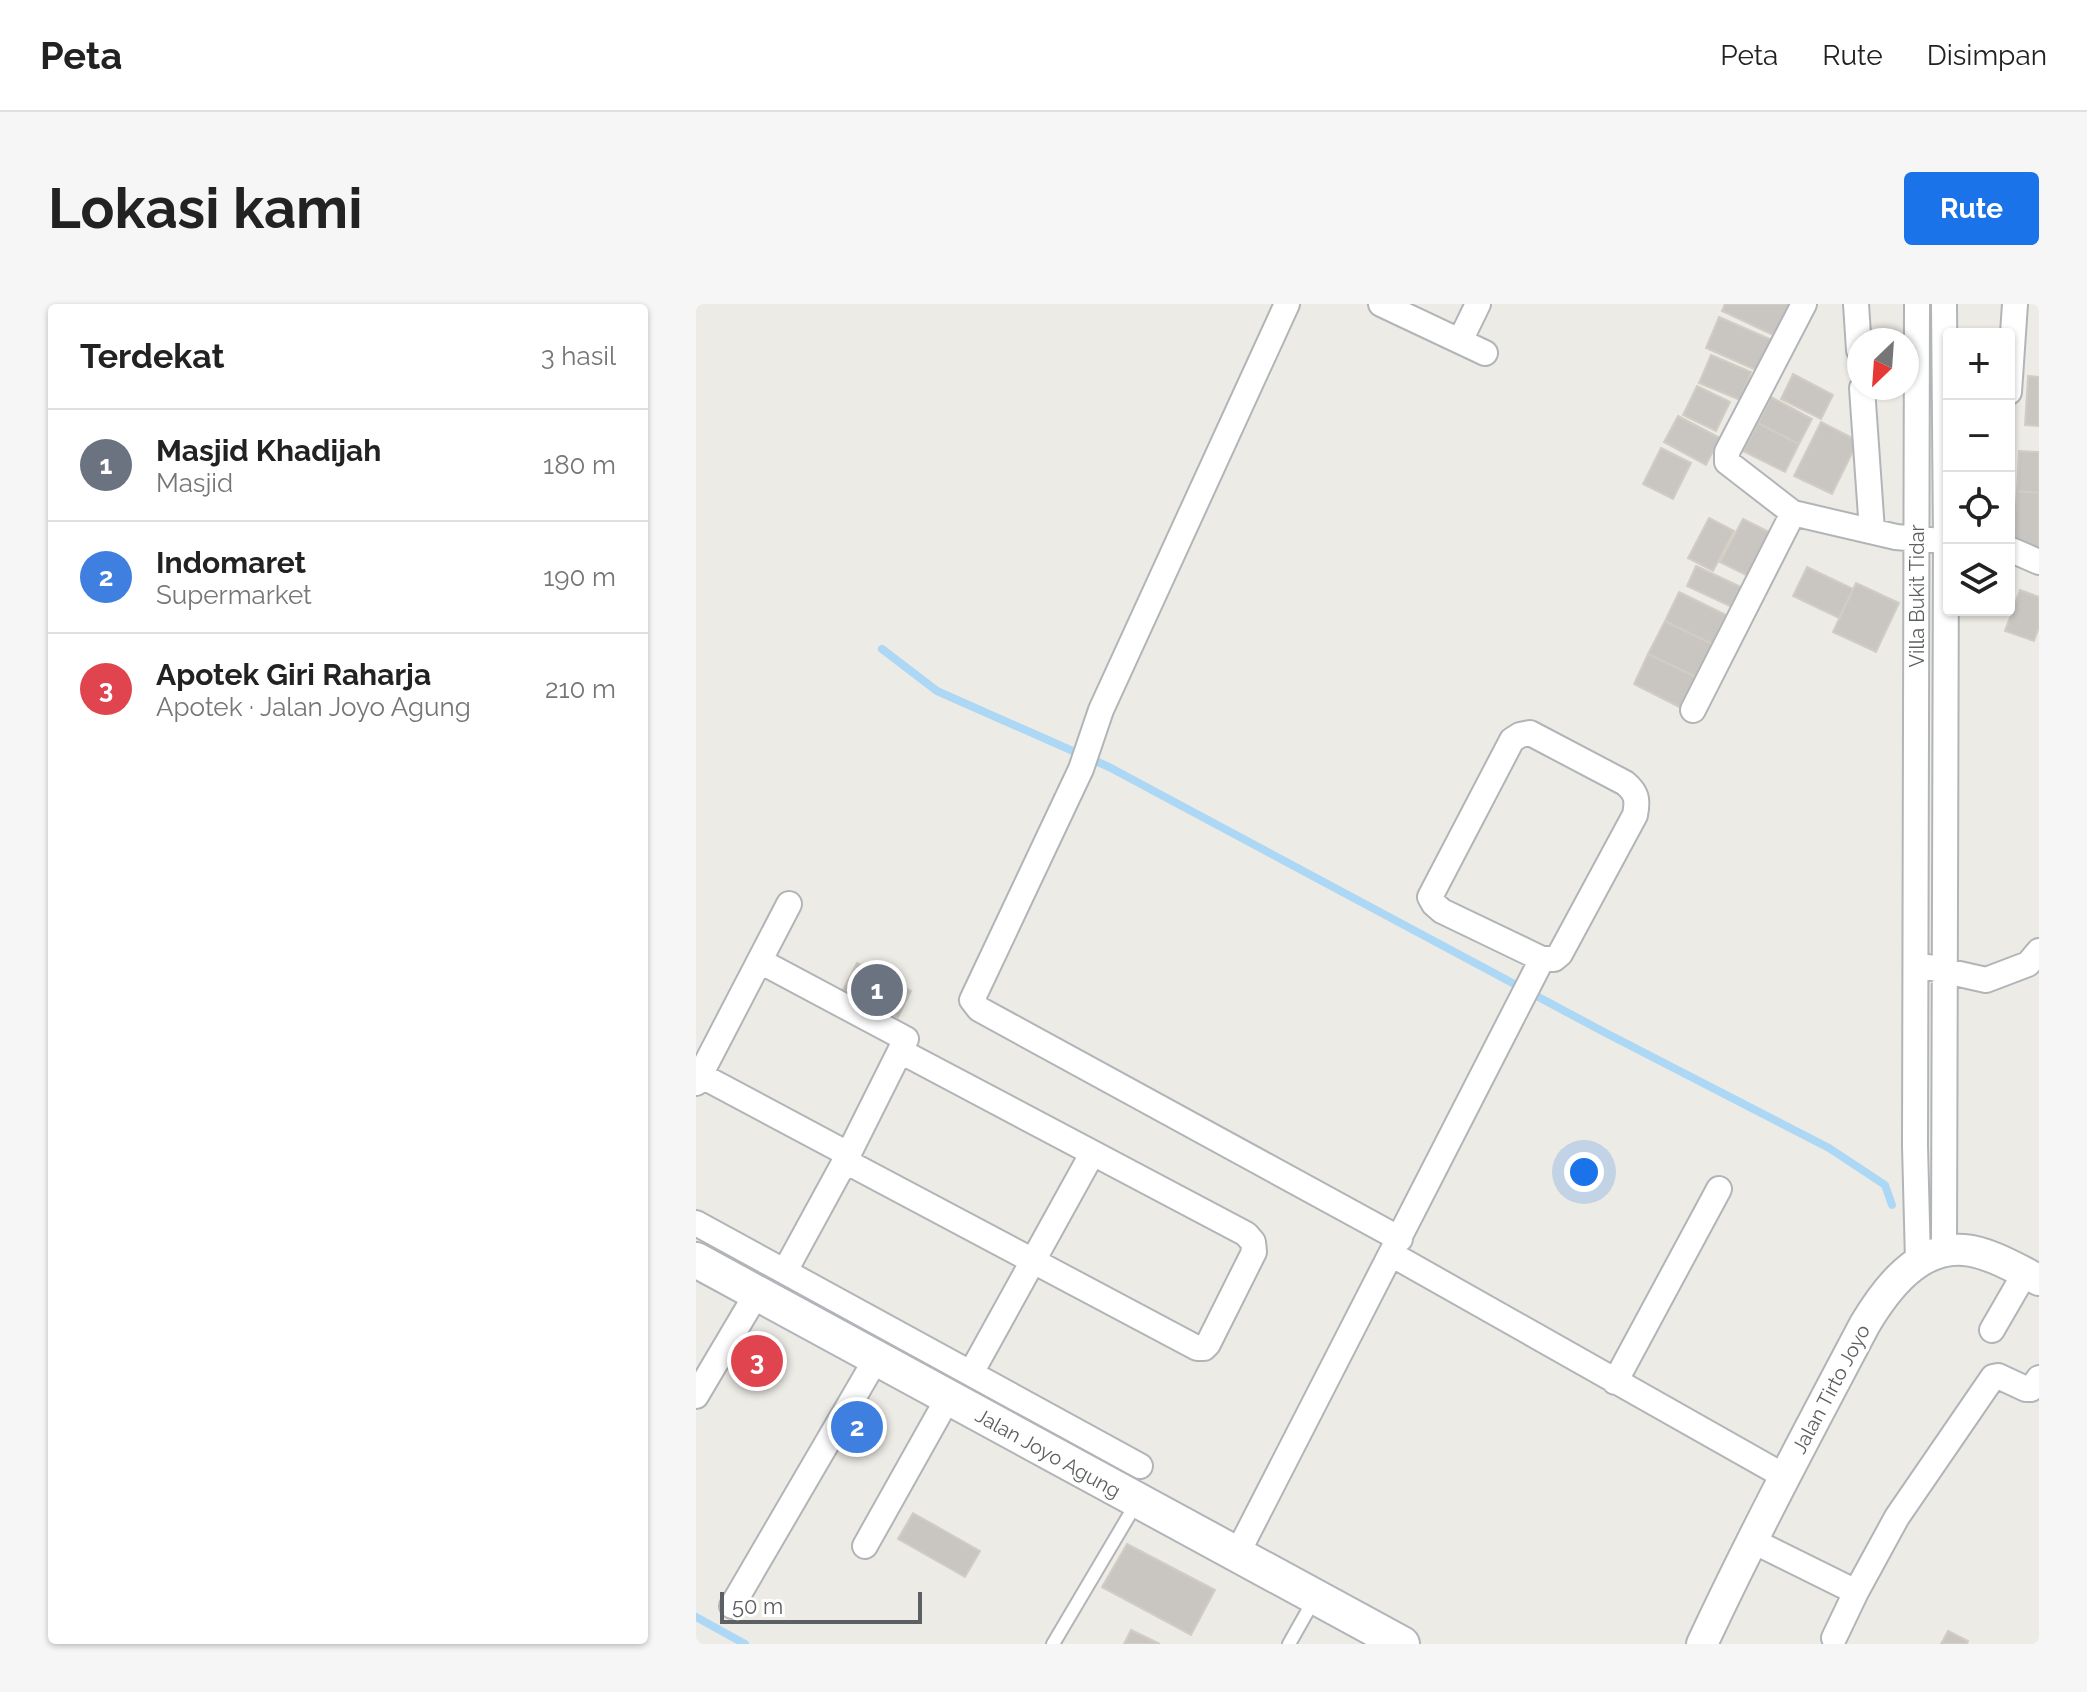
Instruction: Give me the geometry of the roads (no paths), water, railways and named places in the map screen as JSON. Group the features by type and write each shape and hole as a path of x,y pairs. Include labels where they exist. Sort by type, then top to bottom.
{"main road":[{"name":"Jalan Joyo Agung","path":"696,1260 1402,1644"}],"street":[{"path":"1287,304 1101,710 1081,769 972,1000 979,1009 1395,1246 1615,1382 1784,1476"},
{"path":"1381,304 1485,353"},
{"path":"1460,341 1478,304"},
{"path":"1804,304 1727,452 1727,462 1793,513 1896,537 1943,540"},
{"path":"1856,304 1858,328"},
{"name":"Villa Bukit Tidar","path":"1917,304 1915,1146 1931,1256"},
{"name":"Villa Bukit Tidar","path":"1944,304 1947,472"},
{"path":"2013,328 2015,304"},
{"path":"1863,400 1872,531"},
{"path":"1693,710 1793,513"},
{"name":"Villa Bukit Tidar","path":"1931,1256 1943,1147 1948,544"},
{"path":"2015,552 2039,562"},
{"path":"1237,1554 1537,969 1560,954 1635,815 1638,802 1634,790 1530,733 1512,740 1430,897 1442,911 1537,969"},
{"path":"789,904 698,1079 1197,1348 1208,1344 1254,1252 1253,1242 1246,1234 902,1052"},
{"path":"1915,966 1943,969 1986,980 2028,964 2039,951"},
{"path":"760,961 906,1039 902,1052 785,1271"},
{"path":"1915,1146 1943,1147"},
{"path":"971,1373 1092,1154"},
{"path":"1615,1382 1719,1189"},
{"path":"696,1223 1140,1466"},
{"path":"1931,1256 1965,1250 2032,1276 1992,1330"},
{"name":"Jalan Tirto Joyo","path":"1702,1644 1784,1476 1880,1300 1931,1256"},
{"path":"696,1396 757,1293"},
{"path":"732,1606 876,1359"},
{"path":"1834,1638 1897,1517 1993,1377 1998,1376 2026,1389 2031,1389 2039,1378"},
{"path":"865,1546 948,1398"},
{"path":"1751,1540 1856,1592"}],"lane":[{"path":"1053,1644 1138,1502"},
{"path":"1289,1644 1316,1597"}],"waterway":[{"path":"882,649 937,691 1109,767 1602,1031 1829,1148 1885,1185 1892,1205"},
{"path":"696,1617 745,1644"}],"place":[{"name":"Masjid Khadijah","path":"877,990"},
{"name":"Apotek Giri Raharja","path":"757,1361"},
{"name":"Indomaret","path":"857,1427"}]}
